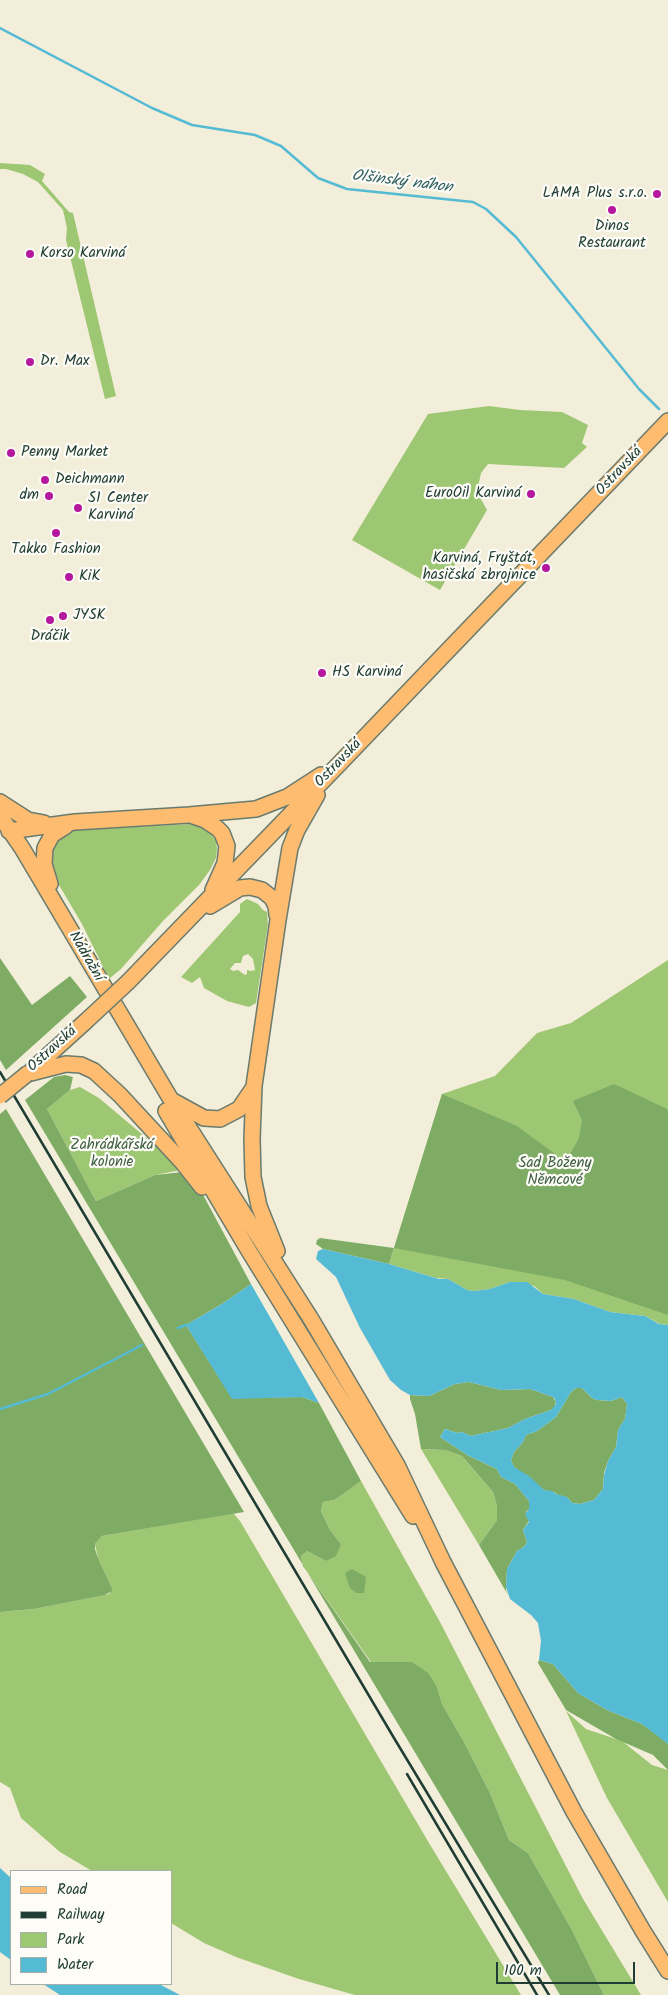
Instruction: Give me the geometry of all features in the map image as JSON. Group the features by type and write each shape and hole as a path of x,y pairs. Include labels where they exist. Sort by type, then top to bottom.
{"main road":[{"name":"Ostravská","path":"0,1096 85,1022 192,918 668,421"},
{"path":"341,762 287,797 262,807 190,815 75,822 9,831 21,859 167,1103 232,1223 393,1485 443,1562"},
{"path":"311,1319 278,1253 259,1206 253,1177 253,1115 254,1086 278,920 292,844 297,830 328,776"},
{"path":"0,802 28,820 58,824"},
{"path":"190,815 205,820 217,828 222,833 227,846 225,863 209,899"},
{"name":"Nádražní","path":"0,816 22,848 63,918 167,1103"},
{"path":"63,918 45,871 44,852 46,843 52,835 75,822"},
{"path":"192,918 240,888 250,886 262,890 272,898 276,906 278,920"},
{"path":"27,1074 66,1064 81,1065 94,1071 120,1095 182,1163 232,1223"},
{"path":"167,1103 204,1118 220,1119 239,1109 254,1086"},
{"path":"167,1103 186,1123 311,1319 404,1478 443,1562 574,1812 668,1971"},
{"path":"186,1123 204,1127 225,1126 253,1115"}],"green space":[{"path":"0,163 30,165 45,174 42,181 69,212 73,213 116,396 105,399 66,240 67,228 63,210 38,182 23,174 0,169"},
{"path":"489,406 562,412 588,425 582,443 587,447 564,468 488,464 481,473 477,492 487,510 440,590 352,540 428,414"},
{"path":"193,824 203,827 216,841 216,858 210,870 199,885 163,921 121,969 109,979 82,924 56,880 50,864 53,844 68,831"},
{"path":"247,899 258,904 267,912 268,924 256,1003 249,1007 227,1001 204,988 200,977 192,983 181,977 240,912 240,904","holes":["248,954 253,959 255,970 247,970 245,975 238,970 233,971 230,969 235,963 241,963 243,956"]},
{"path":"0,958 32,1005 70,976 87,997 6,1070 0,1060"},
{"name":"Sad Boženy Němcové","path":"668,960 668,1325 660,1324 645,1316 610,1312 574,1299 543,1294 534,1286 510,1282 490,1289 467,1290 448,1279 436,1278 389,1264 442,1094 495,1076 537,1033 571,1023"},
{"path":"65,1075 73,1077 70,1090 47,1109 96,1201 155,1175 183,1172 201,1191 251,1284 186,1325 232,1398 302,1397 319,1403 361,1481 334,1500 323,1502 321,1511 330,1530 341,1544 336,1556 326,1561 307,1551 301,1556 303,1565 25,1100 54,1077"},
{"name":"Sad Boženy Němcové","path":"614,1084 667,1109 668,1315 565,1280 394,1248 442,1094 517,1126 566,1162 579,1138 582,1120 573,1101"},
{"name":"Zahrádkářská kolonie","path":"80,1087 99,1098 162,1151 181,1170 155,1175 96,1201 47,1109 70,1090"},
{"path":"6,1109 244,1512 102,1536 95,1544 95,1549 112,1591 105,1595 34,1609 0,1612 0,1114"},
{"path":"320,1238 394,1248 389,1264 323,1249 316,1244"},
{"path":"469,1382 501,1390 530,1389 553,1397 556,1402 551,1410 525,1419 508,1428 471,1436 462,1432 457,1433 445,1429 440,1437 469,1456 497,1469 501,1477 515,1484 529,1501 529,1509 526,1512 529,1521 523,1530 527,1542 524,1547 517,1551 507,1569 506,1590 508,1595 479,1545 497,1520 497,1506 493,1492 462,1456 445,1450 421,1449 415,1414 410,1399 410,1395 429,1396 455,1384"},
{"path":"576,1388 582,1388 592,1398 597,1400 611,1401 622,1397 627,1404 625,1419 618,1430 616,1447 604,1473 603,1489 594,1500 580,1504 572,1503 568,1498 544,1490 514,1467 511,1460 514,1452 523,1442 526,1435 537,1431 556,1417 571,1392"},
{"path":"421,1449 445,1450 462,1456 493,1492 497,1506 497,1520 479,1545"},
{"path":"361,1481 440,1622 583,1899 641,1995 604,1995 572,1930 528,1853 509,1840 490,1793 442,1704 437,1687 412,1662 371,1662 303,1566 301,1556 307,1551 326,1561 341,1544 330,1530 321,1511 323,1502 334,1500"},
{"path":"234,1514 240,1521 429,1843 521,1995 355,1995 299,1979 236,1957 204,1943 172,1924 172,1870 90,1870 60,1852 21,1818 10,1788 0,1782 0,1612 34,1609 109,1594 112,1588 98,1558 95,1544 102,1536"},
{"path":"352,1569 366,1577 364,1593 356,1593 350,1588 345,1573"},
{"path":"307,1572 370,1662 412,1662 428,1673 437,1687 442,1704 490,1793 509,1840 528,1853 572,1930 604,1995 560,1995"},
{"path":"539,1660 553,1664 578,1693 607,1710 642,1724 661,1738 668,1744 668,1770 653,1755 616,1739 566,1710 538,1663"},
{"path":"566,1711 586,1729 622,1741 652,1765 668,1770 668,1902 607,1798"}],"water":[{"path":"323,1249 389,1264 439,1279 448,1279 467,1290 490,1289 510,1282 527,1282 543,1294 574,1299 610,1312 645,1316 659,1324 668,1325 668,1744 642,1724 607,1710 578,1693 553,1664 539,1660 541,1641 538,1623 531,1615 510,1599 506,1587 507,1569 517,1551 524,1547 527,1542 523,1530 529,1522 525,1514 529,1509 529,1501 515,1484 501,1477 497,1469 469,1456 440,1437 445,1429 457,1433 462,1432 471,1436 508,1428 525,1419 551,1410 556,1404 555,1399 530,1389 501,1390 469,1382 455,1384 429,1396 410,1395 401,1390 390,1380 360,1328 336,1277 316,1259 318,1251","holes":["576,1388 582,1388 592,1398 597,1400 611,1401 622,1397 627,1404 625,1419 618,1430 616,1447 608,1461 604,1475 603,1489 594,1500 580,1504 572,1503 567,1497 544,1490 529,1476 514,1467 511,1460 514,1452 523,1442 526,1435 537,1431 556,1417 571,1392"]},
{"path":"251,1284 319,1403 302,1397 232,1399 186,1325"},
{"path":"0,1868 10,1877 10,1959 0,1952"},
{"path":"45,1985 161,1985 180,1995 60,1995"}],"waterway":[{"name":"Olšinský náhon","path":"0,28 152,108 192,125 255,135 281,146 318,178 347,189 473,202 486,209 516,237 639,389 659,409"},
{"path":"178,1328 186,1325"},
{"path":"0,1409 48,1394 142,1345"}],"railway":[{"path":"0,1072 394,1738 549,1995"},
{"path":"407,1774 537,1995"}],"place":[{"name":"LAMA Plus s.r.o.","path":"657,194"},
{"name":"Dinos Restaurant","path":"612,210"},
{"name":"Korso Karviná","path":"30,254"},
{"name":"Dr. Max","path":"30,362"},
{"name":"Penny Market","path":"11,453"},
{"name":"Deichmann","path":"45,480"},
{"name":"EuroOil Karviná","path":"531,494"},
{"name":"dm","path":"49,496"},
{"name":"S1 Center Karviná","path":"78,508"},
{"name":"Takko Fashion","path":"56,533"},
{"name":"Karviná, Fryštát, hasičská zbrojnice","path":"546,568"},
{"name":"KiK","path":"69,577"},
{"name":"JYSK","path":"63,616"},
{"name":"Dráčik","path":"50,620"},
{"name":"HS Karviná","path":"322,673"}]}
